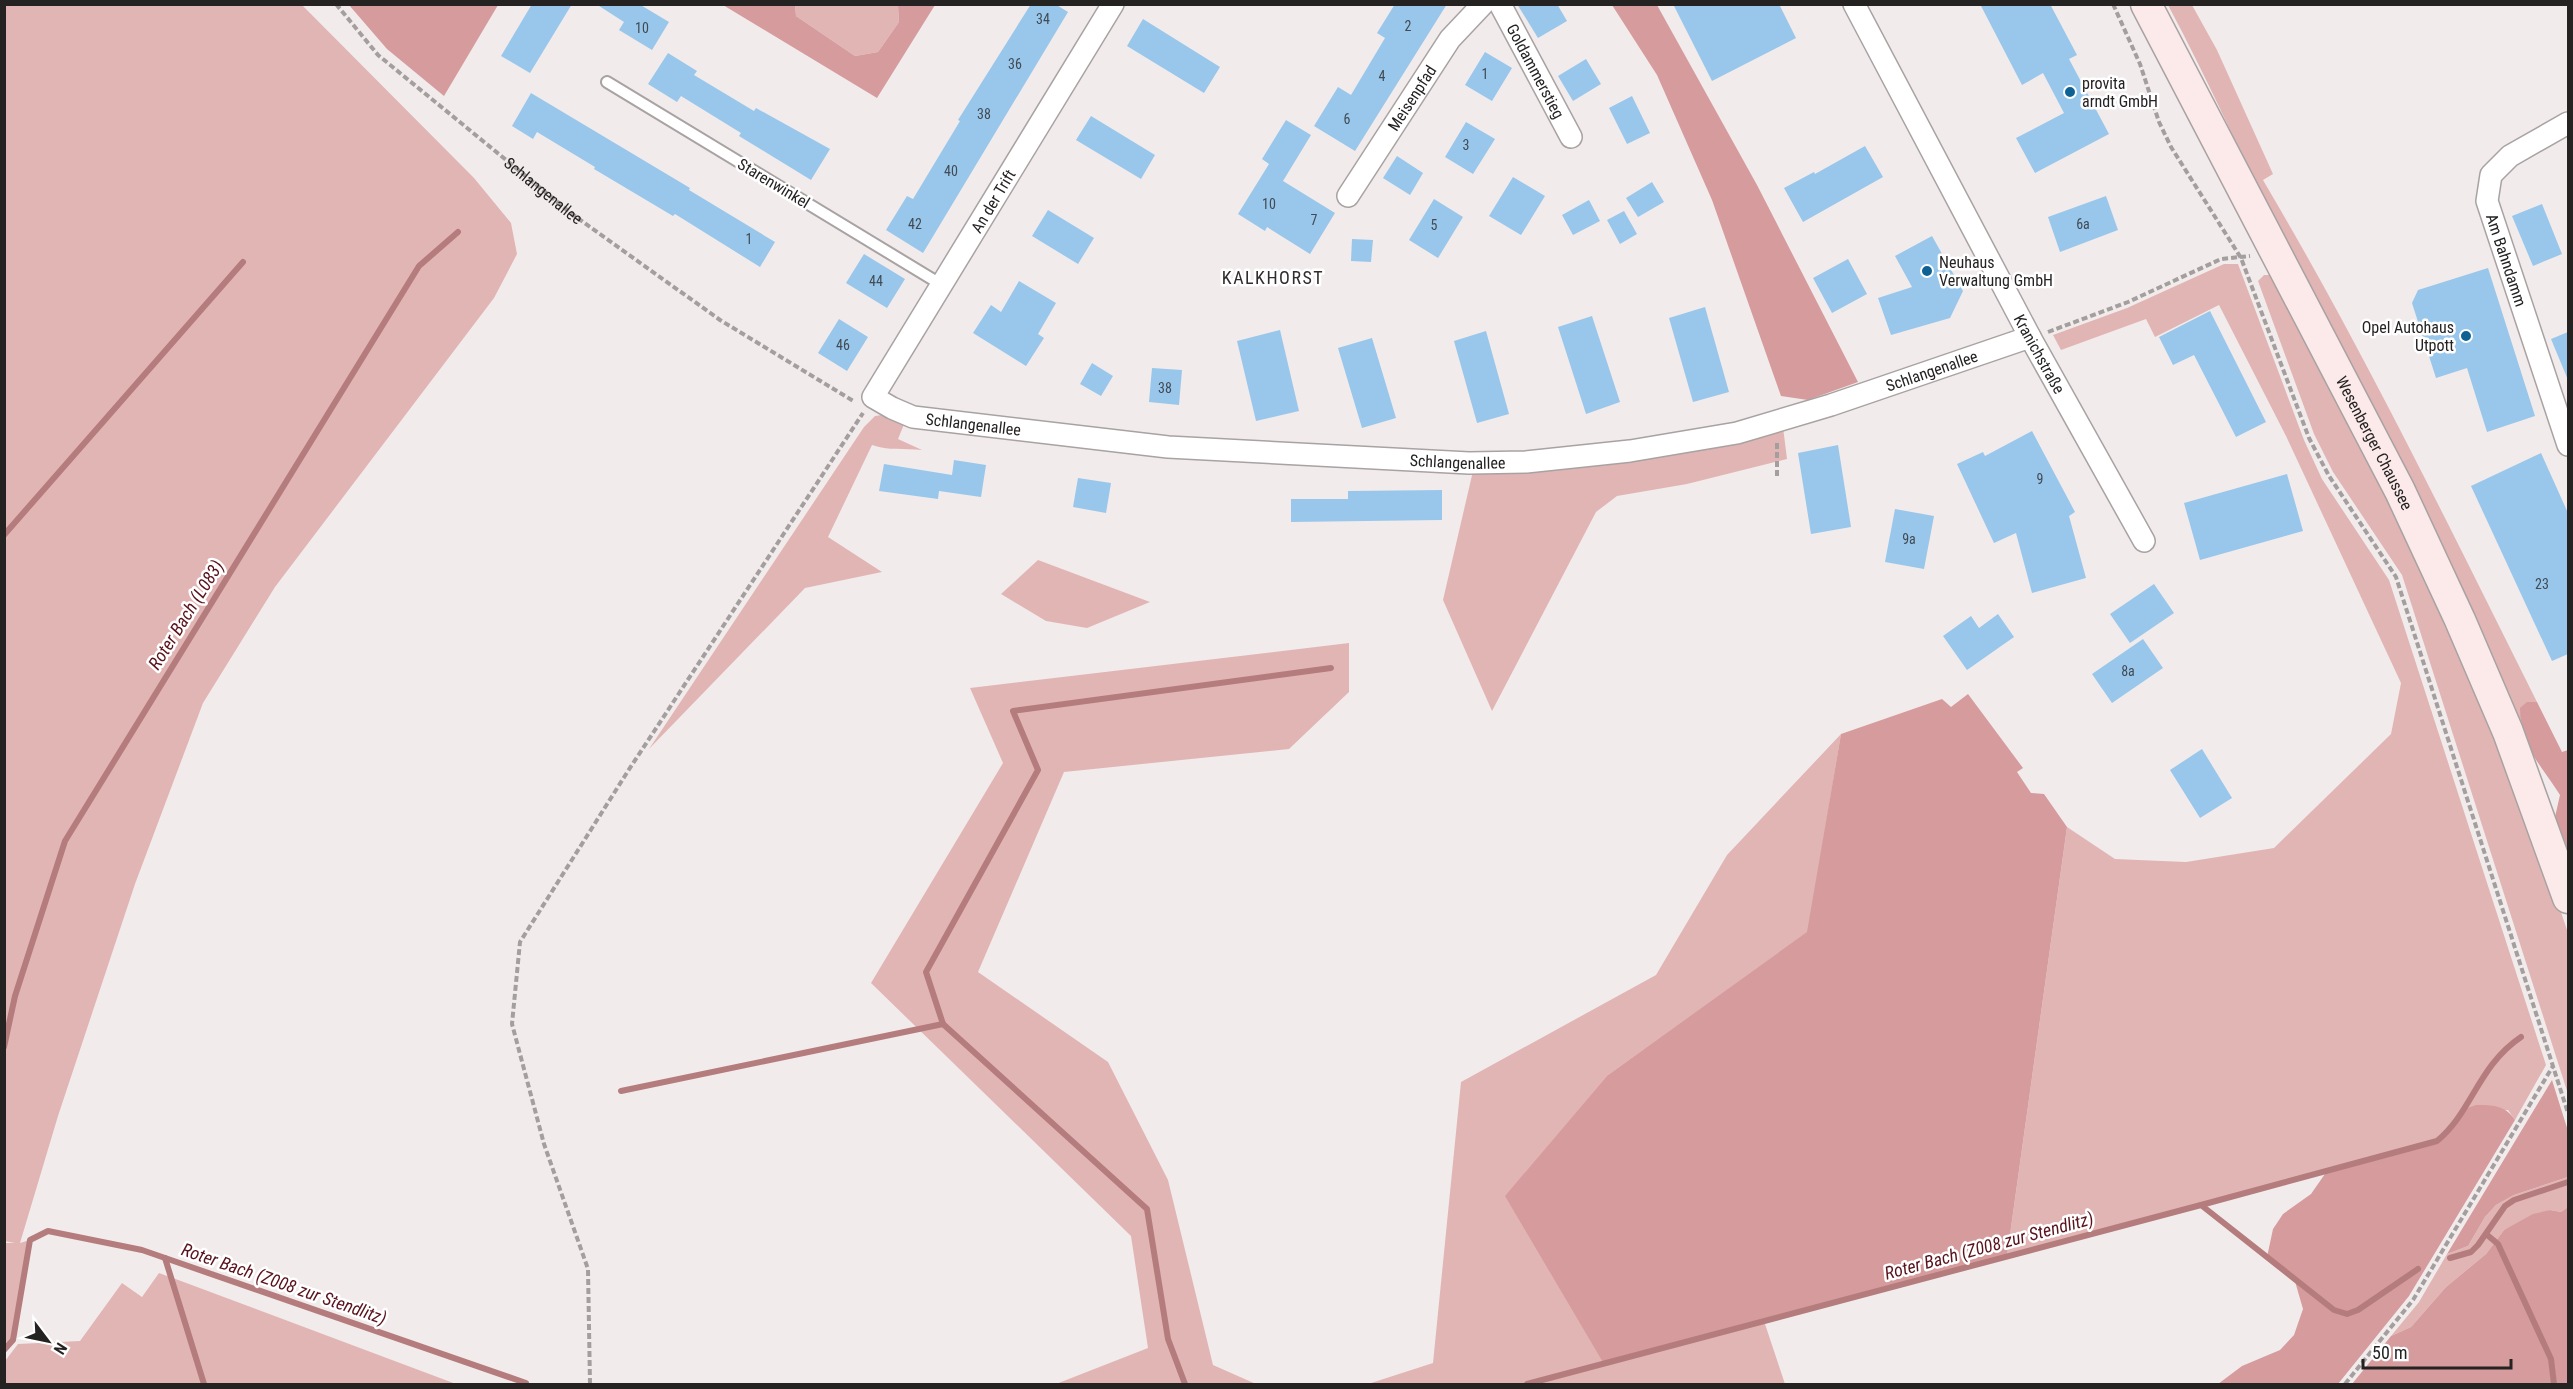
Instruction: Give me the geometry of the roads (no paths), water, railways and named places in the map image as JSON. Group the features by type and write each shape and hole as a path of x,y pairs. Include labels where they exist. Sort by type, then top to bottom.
{"main road":[{"name":"Wesenberger Chaussee","path":"2146,4 2400,491 2460,620 2508,732 2568,898"}],"street":[{"name":"An der Trift","path":"869,403 1113,4"},
{"name":"Meisenpfad","path":"1348,196 1450,39 1483,4"},
{"name":"Goldammerstieg","path":"1500,4 1571,137"},
{"name":"Kranichstraße","path":"1854,4 2030,337 2144,541"},
{"name":"Am Bahndamm","path":"2567,438 2487,201 2491,175 2510,156 2568,123"},
{"name":"Schlangenallee","path":"869,403 892,408 914,417 1168,447 1469,463 1526,462 1630,451 1737,433 1831,405 2030,337"}],"lane":[{"name":"Starenwinkel","path":"607,82 942,285"}],"waterway":[{"name":"Roter Bach (L083)","path":"4,1047 15,996 65,841 419,266 458,232"},
{"path":"4,535 243,262"},
{"path":"943,1024 926,972 1038,770 1013,711 1331,668"},
{"path":"621,1091 943,1024 1147,1209 1168,1339 1185,1384"},
{"path":"2201,1205 2437,1141 2459,1116 2494,1062 2521,1037"},
{"path":"2450,1258 2471,1252 2505,1206 2514,1200 2568,1182"},
{"name":"Roter Bach (Z008 zur Stendlitz)","path":"1527,1384 2201,1205 2334,1310 2347,1314 2358,1310 2418,1269"},
{"name":"Roter Bach (Z008 zur Stendlitz)","path":"4,1350 13,1340 30,1240 48,1231 142,1250 526,1383"},
{"path":"2486,1234 2498,1244 2551,1359 2554,1384"},
{"path":"165,1258 204,1384"}],"place":[{"name":"provita arndt GmbH","path":"2070,92"},
{"name":"Neuhaus Verwaltung GmbH","path":"1927,271"},
{"name":"Opel Autohaus Utpott","path":"2466,336"}],"district":[{"name":"KALKHORST","path":"1273,278"}]}
